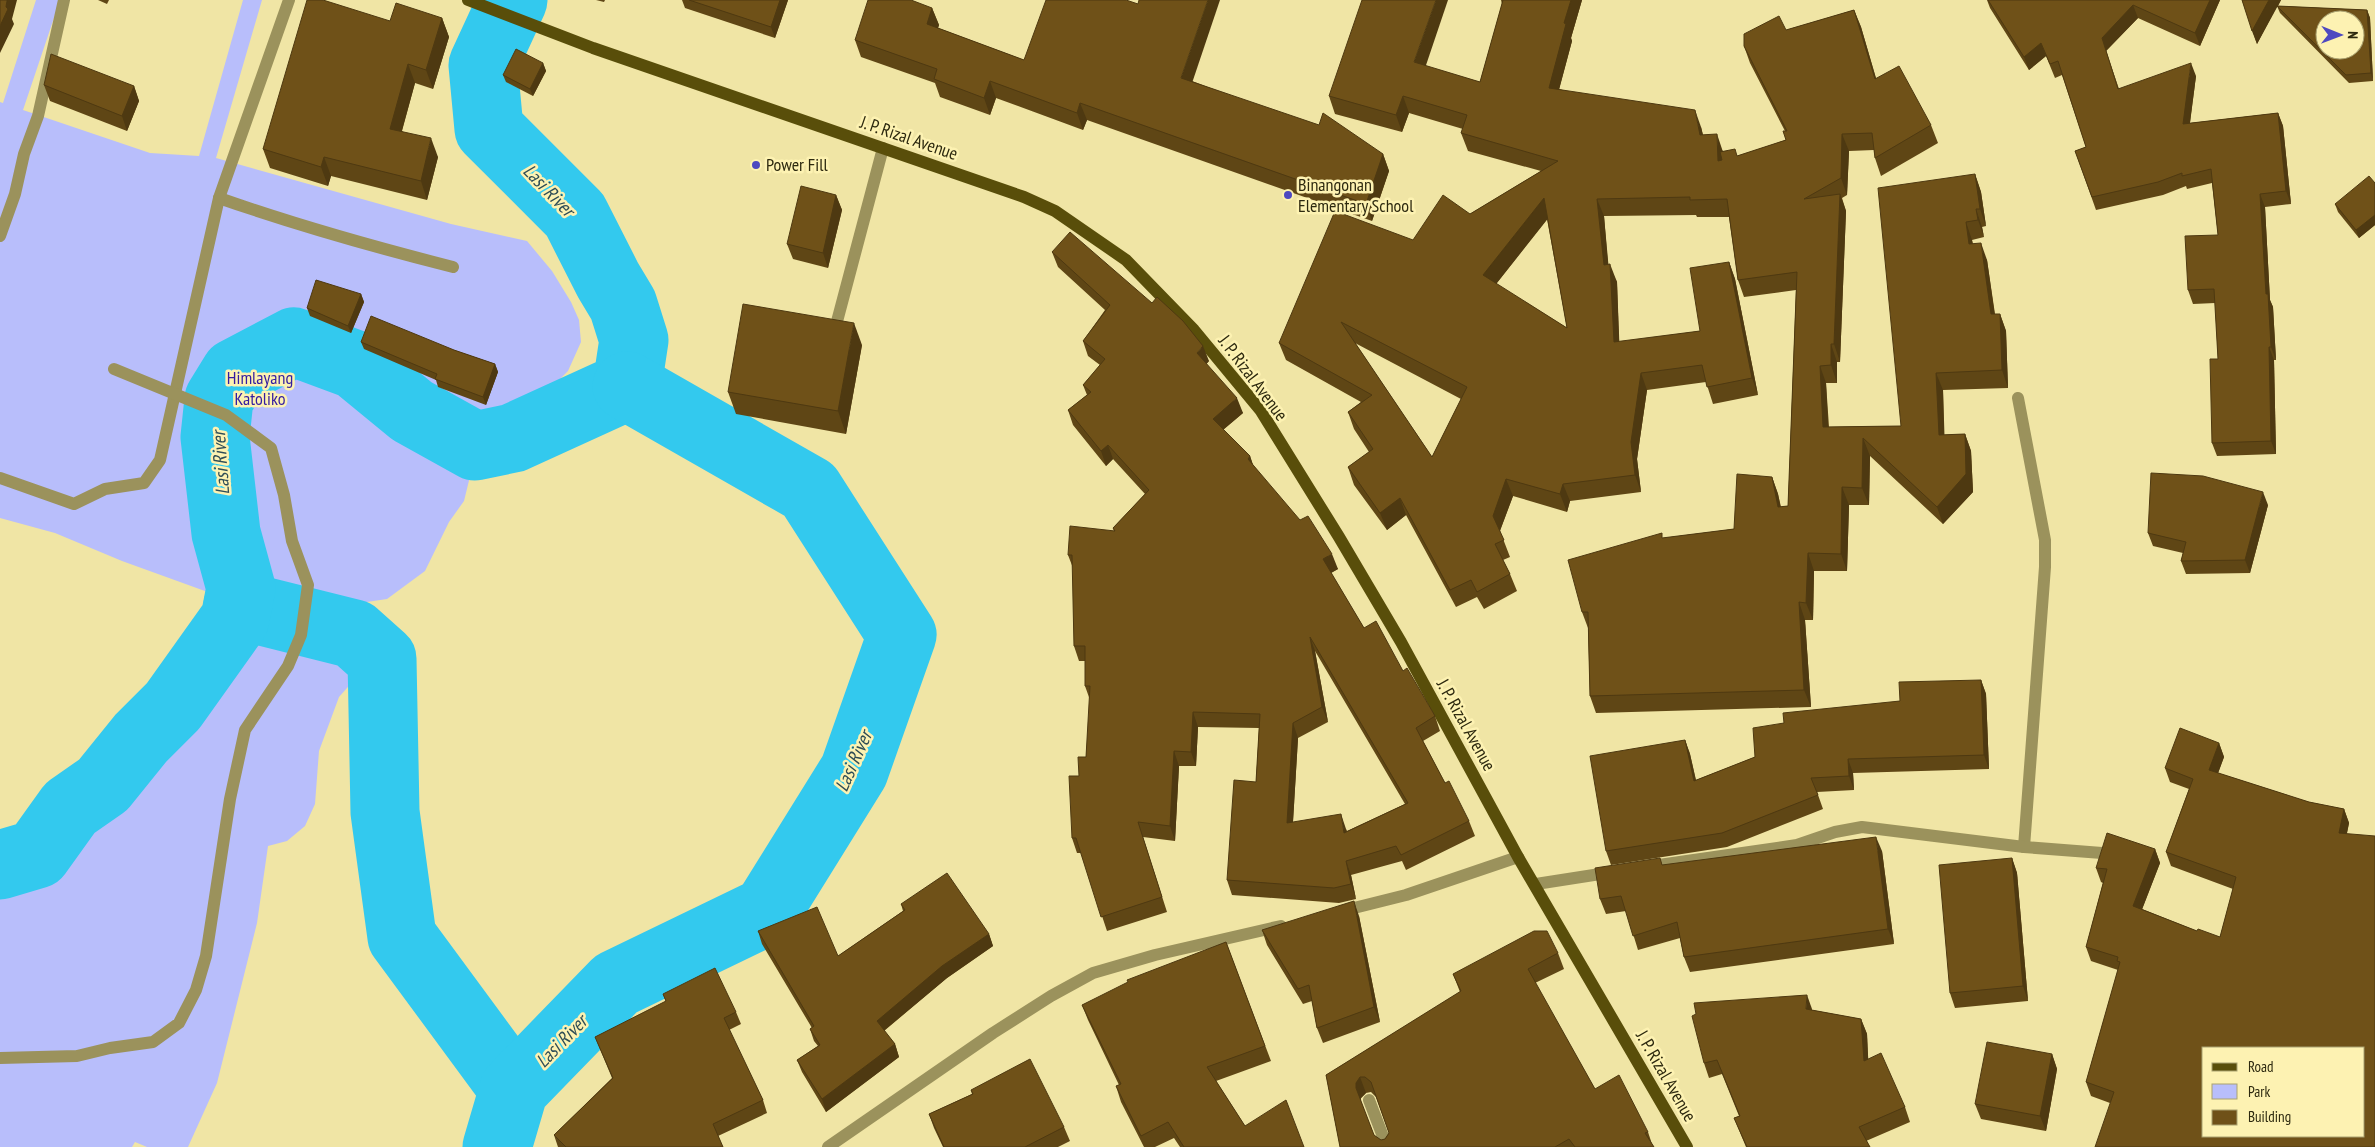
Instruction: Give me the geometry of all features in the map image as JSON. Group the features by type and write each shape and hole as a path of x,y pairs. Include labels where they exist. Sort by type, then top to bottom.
{"main road":[{"name":"J. P. Rizal Avenue","path":"468,0 593,48 994,186 1055,211 1126,260 1194,330 1261,411 1401,642 1518,857 1536,884 1687,1147"}],"street":[{"path":"0,236 15,194 24,154 38,116 64,0"},
{"path":"0,478 74,504 105,489 144,483 160,460 220,198 289,0"},
{"path":"835,329 883,148"},
{"path":"220,198 288,222 453,267"},
{"path":"0,1058 76,1056 110,1048 153,1042 179,1023 196,990 206,956 230,799 245,730 288,666 301,635 308,585 292,541 284,495 271,448 226,415 114,369"},
{"path":"2018,398 2045,540 2045,568 2024,847"},
{"path":"1536,884 1797,845 1835,832 1862,827 2024,847 2102,854"},
{"path":"1330,914 1406,895 1518,857"},
{"path":"828,1147 993,1033 1051,996 1093,973 1155,955 1292,923"},
{"path":"1369,1100 1387,1147"}],"green space":[{"name":"Himlayang Katoliko","path":"36,0 60,0 23,110 150,153 199,156 243,0 262,0 216,158 451,224 527,241 552,271 571,302 579,320 581,342 568,371 537,402 509,414 470,418 474,460 464,501 449,522 425,571 387,599 313,610 313,641 364,660 355,679 339,697 319,751 315,804 305,826 287,841 268,846 257,923 217,1083 188,1147 147,1147 135,1142 132,1147 0,1147 0,875 29,866 47,856 154,743 185,714 222,652 247,637 251,602 227,599 122,561 55,533 0,518 0,102 3,103"}],"building":[{"path":"0,0 7,0 6,7 8,9 0,26"},
{"path":"307,0 323,0 390,21 396,3 442,18 426,70 408,64 390,129 431,138 421,181 324,157 321,167 263,149"},
{"path":"689,0 780,0 771,27"},
{"path":"868,0 911,0 932,8 927,24 1024,60 1046,0 1126,0 1138,4 1139,0 1208,0 1181,78 1319,125 1323,113 1383,154 1366,204 1080,103 1077,113 990,81 984,98 934,79 937,69 855,40"},
{"path":"1362,0 1436,0 1414,62 1480,82 1503,0 1571,0 1549,88 1695,110 1700,135 1717,134 1718,161 1722,160 1720,152 1735,149 1737,156 1786,140 1783,131 1787,131 1744,46 1744,34 1779,16 1786,30 1854,10 1875,79 1899,66 1931,125 1875,158 1872,133 1842,134 1841,178 1804,199 1840,194 1834,344 1831,344 1831,365 1820,366 1823,427 1901,426 1878,188 1975,174 1980,209 1976,209 1978,220 1966,222 1969,244 1981,243 1991,314 2000,314 2002,370 1936,373 1939,435 1965,434 1966,474 1937,507 1863,438 1862,488 1842,487 1841,554 1808,553 1806,603 1799,602 1804,690 1590,696 1588,612 1582,612 1568,560 1662,533 1662,538 1734,529 1737,474 1772,477 1778,507 1788,506 1797,272 1738,280 1727,199 1690,200 1690,197 1597,199 1604,265 1610,264 1614,342 1700,331 1690,268 1729,262 1752,378 1707,387 1702,365 1641,373 1631,442 1635,475 1563,484 1560,494 1506,479 1493,516 1504,540 1495,544 1510,574 1477,592 1471,580 1450,590 1400,498 1380,513 1348,467 1373,449 1348,412 1372,395 1279,343 1335,211 1413,240 1443,195 1470,214 1558,161 1461,133 1467,115 1403,96 1396,115 1329,96","holes":["1544,198 1567,328 1483,275","1341,322 1467,387 1432,457"]},
{"path":"1988,0 2210,0 2195,33 2133,5 2102,38 2118,89 2191,63 2183,124 2278,113 2286,191 2260,194 2271,347 2269,347 2271,441 2212,443 2210,359 2218,359 2214,289 2188,290 2185,236 2218,235 2211,169 2182,176 2182,173 2158,182 2092,197 2075,151 2086,147 2058,61 2050,64 2041,43 2024,57"},
{"path":"2242,0 2269,0 2252,31"},
{"path":"2277,6 2367,10 2371,73 2346,75 2331,60 2365,60 2365,10 2315,10 2315,44"},
{"path":"516,49 543,63 530,89 503,75"},
{"path":"51,54 134,86 122,116 44,85"},
{"path":"2369,176 2375,183 2375,215 2356,230 2335,204"},
{"path":"801,186 836,195 823,253 787,244"},
{"path":"1070,232 1152,303 1157,297 1183,321 1203,346 1197,353 1237,398 1213,419 1250,456 1248,459 1300,520 1308,516 1332,554 1323,559 1364,628 1376,621 1403,671 1407,668 1435,716 1416,728 1445,783 1449,781 1469,821 1401,855 1396,846 1346,861 1351,884 1334,888 1227,880 1234,780 1256,782 1260,714 1193,712 1191,752 1174,751 1170,826 1138,822 1162,897 1101,917 1076,838 1072,838 1069,776 1079,776 1078,757 1086,757 1090,686 1085,686 1085,646 1074,646 1072,555 1068,555 1070,526 1115,531 1113,528 1149,490 1108,445 1101,451 1068,410 1091,392 1083,385 1105,359 1083,341 1110,305 1052,252","holes":["1310,637 1408,803 1344,833 1341,814 1287,823 1293,723 1322,707"]},
{"path":"316,280 361,294 348,326 307,308"},
{"path":"743,304 854,323 838,411 728,392"},
{"path":"371,316 454,350 495,364 483,397 435,379 437,374 361,342"},
{"path":"2151,473 2203,476 2263,492 2245,560 2181,561 2186,542 2148,533"},
{"path":"1981,680 1984,755 1848,759 1849,776 1811,778 1818,795 1722,833 1606,851 1590,756 1685,740 1694,781 1755,757 1753,728 1784,723 1783,713 1900,701 1899,682"},
{"path":"2180,728 2219,743 2209,770 2309,802 2344,809 2339,833 2375,836 2375,1147 2095,1147 2114,1092 2086,1082 2120,962 2117,961 2118,957 2086,947 2107,869 2096,868 2107,833 2155,849 2133,906 2197,931 2198,929 2220,937 2236,877 2166,852 2193,779 2165,768"},
{"path":"1876,837 1888,929 1684,957 1677,922 1633,936 1621,896 1600,899 1595,868 1660,858 1662,865"},
{"path":"2012,858 2023,986 1950,993 1939,865"},
{"path":"947,873 989,934 942,966 877,1021 895,1044 822,1099 797,1060 820,1045 810,1029 814,1026 758,931 817,907 838,956 905,910 901,904"},
{"path":"1354,901 1374,1007 1317,1028 1309,985 1298,989 1262,930"},
{"path":"1534,931 1547,931 1558,953 1528,969 1595,1089 1619,1075 1648,1132 1645,1133 1654,1147 1575,1147 1569,1139 1555,1147 1340,1147 1326,1075 1461,991 1453,974","holes":["1360,1077 1365,1077 1371,1082 1389,1133 1385,1139 1381,1140 1374,1135 1356,1088 1356,1083"]},
{"path":"1226,942 1265,1046 1207,1067 1245,1126 1286,1100 1304,1147 1184,1147 1168,1122 1141,1136 1116,1086 1121,1084 1082,1005 1128,982 1127,980"},
{"path":"715,968 736,1012 724,1018 763,1100 713,1124 723,1147 566,1147 554,1135 613,1078 595,1037 666,1001 663,994"},
{"path":"1807,995 1806,1009 1861,1019 1864,1061 1881,1053 1905,1107 1859,1127 1870,1147 1747,1147 1734,1118 1740,1116 1717,1060 1704,1063 1692,1016 1696,1014 1694,1003"},
{"path":"1987,1042 2052,1054 2040,1116 1975,1104"},
{"path":"1030,1059 1064,1127 1025,1147 944,1147 929,1114 973,1094 971,1090"}],"waterway":[{"name":"Lasi River","path":"0,865 37,854 70,808 103,785 141,738 173,706 235,619 241,588 226,533 215,437 219,399 235,373 294,342 356,365 412,411 475,446 513,438 627,386 634,340 623,305 575,215 489,129 483,65 513,0"},
{"name":"Lasi River","path":"497,1147 514,1089 616,984 767,911 854,771 902,635 809,490 627,386"},
{"path":"238,605 354,634 382,659 385,812 402,937 514,1089"}],"place":[{"name":"Power Fill","path":"756,165"},
{"name":"Binangonan Elementary School","path":"1288,195"}]}
